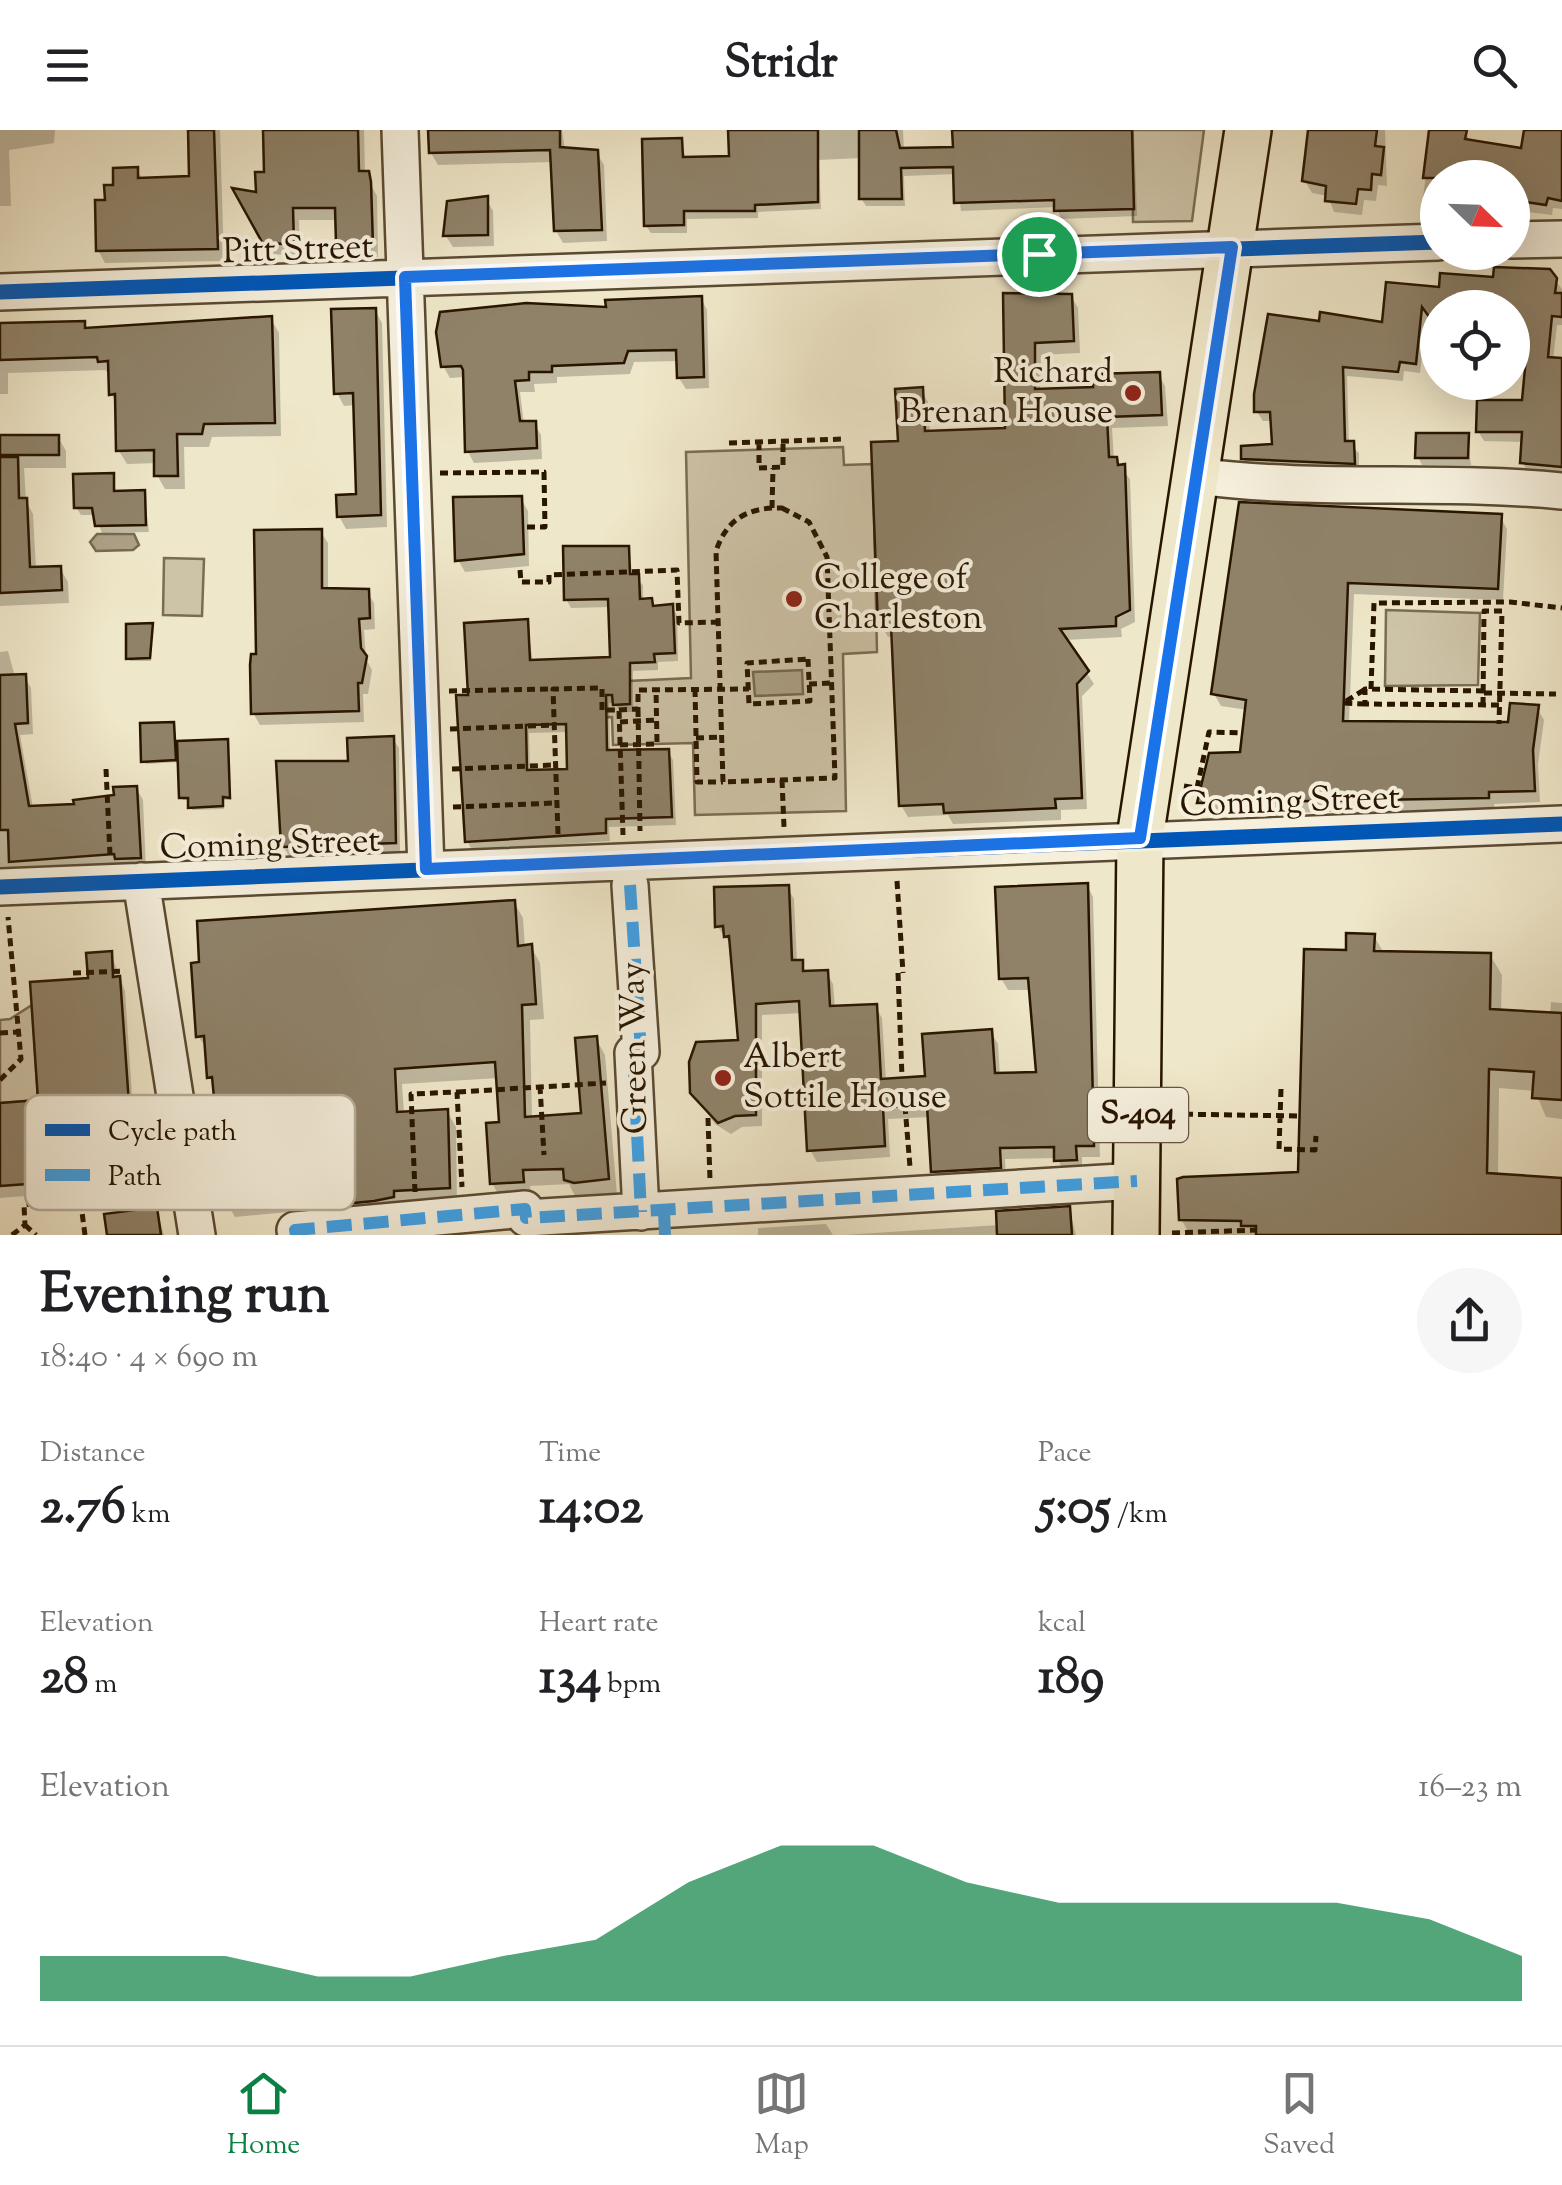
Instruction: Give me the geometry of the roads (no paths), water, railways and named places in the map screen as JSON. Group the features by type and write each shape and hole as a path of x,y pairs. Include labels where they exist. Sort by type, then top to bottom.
{"main road":[{"name":"S-404","path":"1154,1234 1137,1181 1140,838 1248,130"}],"street":[{"path":"400,130 426,869"},
{"path":"1530,240 1562,240"},
{"name":"Pitt Street","path":"0,292 1420,242"},
{"path":"1196,476 1249,483 1368,482 1562,490"},
{"name":"Coming Street","path":"4,901 142,881 1562,824"},
{"path":"142,881 175,1095"},
{"name":"Green Way","path":"630,885 642,1052 632,1053 634,1082 656,1219"},
{"path":"296,1235 296,1230 525,1209 526,1218 656,1219 710,1208 1137,1181"},
{"path":"193,1210 197,1235"}],"place":[{"name":"Richard Brenan House","path":"1133,393"},
{"name":"College of Charleston","path":"794,599"},
{"name":"Albert Sottile House","path":"723,1078"}]}
